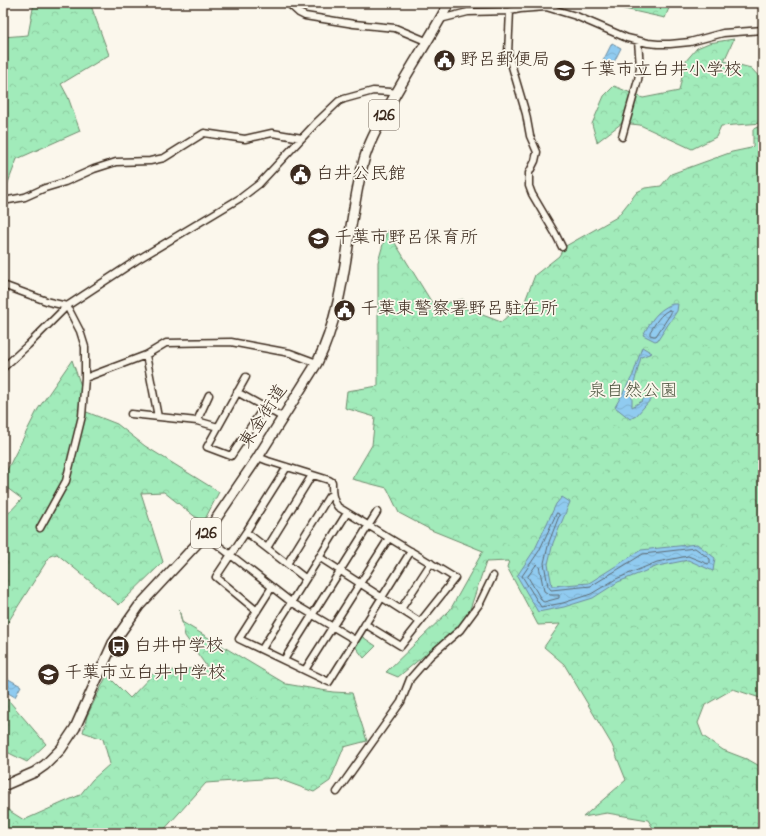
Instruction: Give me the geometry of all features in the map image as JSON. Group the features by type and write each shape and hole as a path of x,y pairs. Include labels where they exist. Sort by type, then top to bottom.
{"highway":[{"name":"東金街道","path":"3,786 35,772 45,765 61,749 75,728 113,643 121,630 139,606 205,535 258,456 317,363 334,319 364,159 374,134 395,95 449,3"}],"street":[{"path":"288,3 304,16 354,24 395,28 426,41"},
{"path":"440,19 468,12 510,11 557,3"},
{"path":"545,5 638,41 670,44 700,40 723,33 763,30"},
{"path":"510,11 508,53 526,114 530,136 537,152 535,161 529,173 529,186 532,194 556,233 562,247"},
{"path":"622,137 638,80 640,67 638,41"},
{"path":"3,368 67,306 137,260 242,197 263,180 330,109 344,98 372,91 391,92 395,95"},
{"path":"3,201 25,197 44,188 65,182 94,168 116,162 164,158 204,133 245,139 272,133 302,138"},
{"path":"3,285 49,302 67,306 80,331 85,347 85,378 82,416 66,481 40,528"},
{"path":"85,378 146,355 166,343 230,342 290,354 317,363"},
{"path":"146,355 158,417"},
{"path":"246,377 207,446 231,456 264,407"},
{"path":"237,392 282,418"},
{"path":"197,421 209,395"},
{"path":"131,414 197,421 218,427"},
{"path":"258,456 332,482 334,503 338,507 455,578 401,646 365,624"},
{"path":"257,611 216,577 287,467"},
{"path":"267,548 312,475"},
{"path":"287,564 329,496 332,494"},
{"path":"284,660 377,512"},
{"path":"262,650 305,578 347,513"},
{"path":"246,532 305,578"},
{"path":"205,535 291,602 354,640"},
{"path":"305,670 389,538"},
{"path":"272,587 240,639 329,682 411,551"},
{"path":"319,557 420,622"},
{"path":"401,610 431,563"},
{"path":"337,792 401,702 410,679 430,656 460,630 480,603 493,576"}],"green space":[{"path":"34,3 90,3 109,55 61,84 68,97 80,131 17,159 3,196 3,37 28,35"},
{"path":"597,3 671,3 665,18"},
{"path":"734,39 724,61 751,68 763,81 763,123 721,126 716,137 692,149 640,125 622,123 597,142 592,124 604,96 614,86 643,98 679,91 685,62 697,48 709,43"},
{"name":"泉自然公園","path":"763,125 763,699 733,689 705,705 698,723 703,736 723,750 749,760 763,768 763,833 656,833 648,820 607,813 583,817 626,780 612,745 564,664 544,647 560,624 538,625 507,567 509,561 486,562 466,621 398,677 386,672 450,610 483,551 431,530 399,513 387,488 352,479 372,445 375,417 345,408 347,391 378,386 378,262 387,230 434,306 463,299 467,309 501,322 525,301 535,275 559,256 564,247 617,217 637,192 645,188 661,186 671,174 732,152 751,148 753,146 753,129"},
{"path":"72,360 81,386 79,409 117,424 145,446 219,492 203,523 164,492 141,493 163,562 119,605 57,554 50,556 3,630 3,519 22,499 3,485 3,478 38,409"},
{"path":"179,609 182,622 286,684 333,692 352,693 367,741 344,747 330,781 314,792 276,778 206,783 161,833 3,833 3,804 8,810 24,820 80,795 92,780 110,764 103,739 83,732 87,716 107,675 130,698 155,672 207,667 185,636"},
{"path":"360,635 376,646 364,658 354,645"},
{"path":"3,694 46,744 27,762 3,750"}],"water":[{"path":"612,43 621,48 612,66 603,61"},
{"path":"672,304 678,304 677,311 658,340 655,341 643,335 651,321 658,313"},
{"path":"642,347 652,353 641,357 632,391 632,407 642,401 649,393 652,398 636,416 630,419 615,407 633,375"},
{"path":"562,497 570,502 553,543 548,564 552,586 589,583 641,550 697,544 715,558 713,571 688,560 658,566 618,582 593,598 564,607 538,612 517,576 535,549 556,504"},
{"path":"3,676 21,686 15,697 3,690"}],"place":[{"name":"野呂郵便局","path":"444,61"},
{"name":"千葉市立白井小学校","path":"565,71"},
{"name":"白井公民館","path":"301,175"},
{"name":"千葉市野呂保育所","path":"319,239"},
{"name":"千葉東警察署野呂駐在所","path":"344,310"},
{"name":"白井中学校","path":"118,647"},
{"name":"千葉市立白井中学校","path":"48,674"}]}
